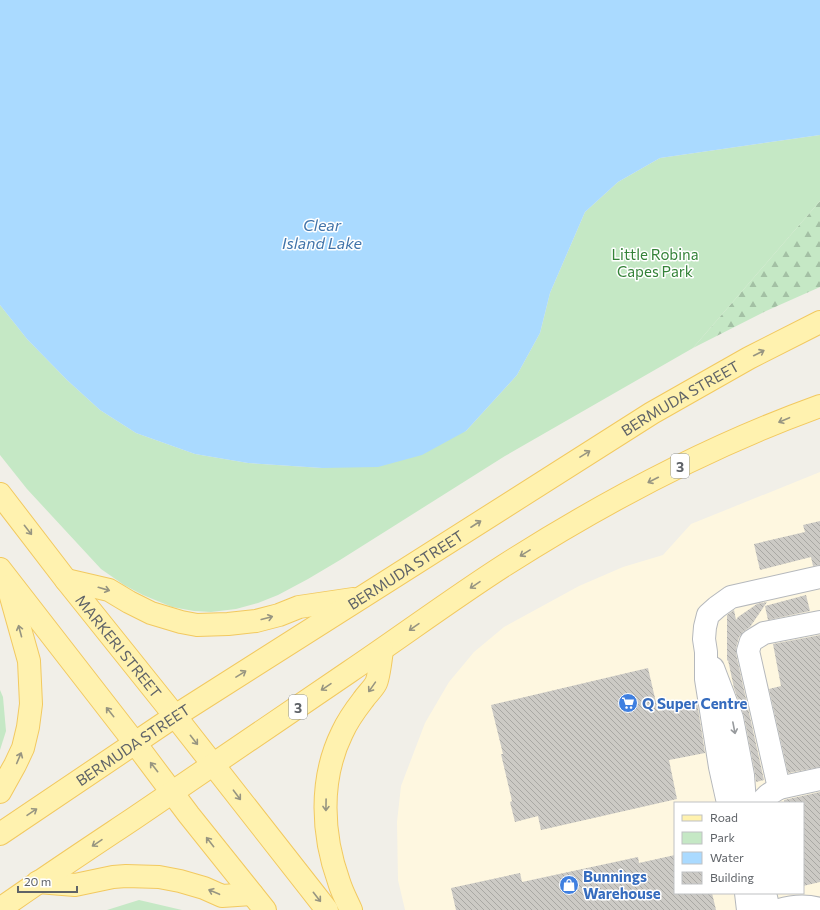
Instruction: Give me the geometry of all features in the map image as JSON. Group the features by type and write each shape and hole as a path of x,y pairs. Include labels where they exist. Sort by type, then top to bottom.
{"main road":[{"name":"BERMUDA STREET","path":"0,834 175,716 652,412 749,358 820,322"},
{"name":"3","path":"0,909 382,650 446,604 547,539 595,511 686,463 745,436 820,406"},
{"name":"MARKERI STREET","path":"0,494 66,580 327,910"},
{"path":"3,573 258,902"},
{"path":"0,792 23,748 31,704 29,662 3,573"},
{"path":"66,580 109,590 151,614 197,625 256,621 279,615 299,607 360,598"},
{"path":"351,910 339,883 331,856 327,835 325,802 327,785 332,758 342,732 376,682 382,650"},
{"path":"38,882 75,885 113,877 159,877 198,886 222,896 258,902"}],"lane":[{"path":"728,802 722,777 707,685 704,633 708,615 731,597 820,578"},
{"path":"779,788 748,651 751,641 764,633 820,622"},
{"path":"706,652 719,681 732,718 744,782 745,802"},
{"path":"761,802 768,795 779,788 820,779"},
{"path":"746,894 748,910"},
{"path":"765,894 769,910"},
{"path":"780,910 802,906 820,909"}],"shaded area":[{"name":"Q Super Centre","path":"820,472 820,910 405,910 398,880 397,822 401,786 425,723 449,682 474,652 504,627 579,586 623,567 663,555 691,524"}],"green space":[{"name":"Little Robina Capes Park","path":"820,135 820,201 693,348 505,456 308,579 278,595 258,603 236,609 211,612 194,611 172,607 124,585 101,569 27,489 0,455 0,305 27,339 67,380 100,410 136,433 195,454 248,463 322,468 466,431 517,375 540,333 550,293 585,212 618,182 660,158"},
{"path":"820,201 820,287 766,311 693,348"},
{"path":"0,690 3,697 6,731 0,750"},
{"path":"139,900 182,910 107,910"}],"water":[{"name":"Clear Island Lake","path":"0,0 820,0 820,135 660,158 618,182 585,212 550,293 540,333 517,375 466,431 422,455 378,467 322,468 248,463 195,454 136,433 100,410 67,380 27,339 0,305"}],"building":[{"path":"820,521 820,565 813,566 811,557 760,570 754,544 805,532 803,525"},
{"path":"806,595 810,611 768,620 765,606"},
{"path":"767,602 750,627 739,637 736,648 736,654 764,780 756,782 744,716 734,688 728,660 727,661 727,615 734,610 736,620 757,604"},
{"path":"820,635 820,767 788,773 769,689 781,686 773,644"},
{"path":"648,668 658,711 697,702 705,753 669,760 677,799 541,830 538,816 515,822 510,802 512,801 501,754 503,754 491,705"},
{"path":"820,792 820,882 804,886 804,802 784,802 784,800"},
{"name":"Bunnings Warehouse","path":"674,855 674,894 712,894 716,910 456,910 451,888 520,873 522,882 638,857 639,863"}],"place":[{"name":"Q Super Centre","path":"628,703"},
{"name":"Bunnings Warehouse","path":"569,885"}]}
